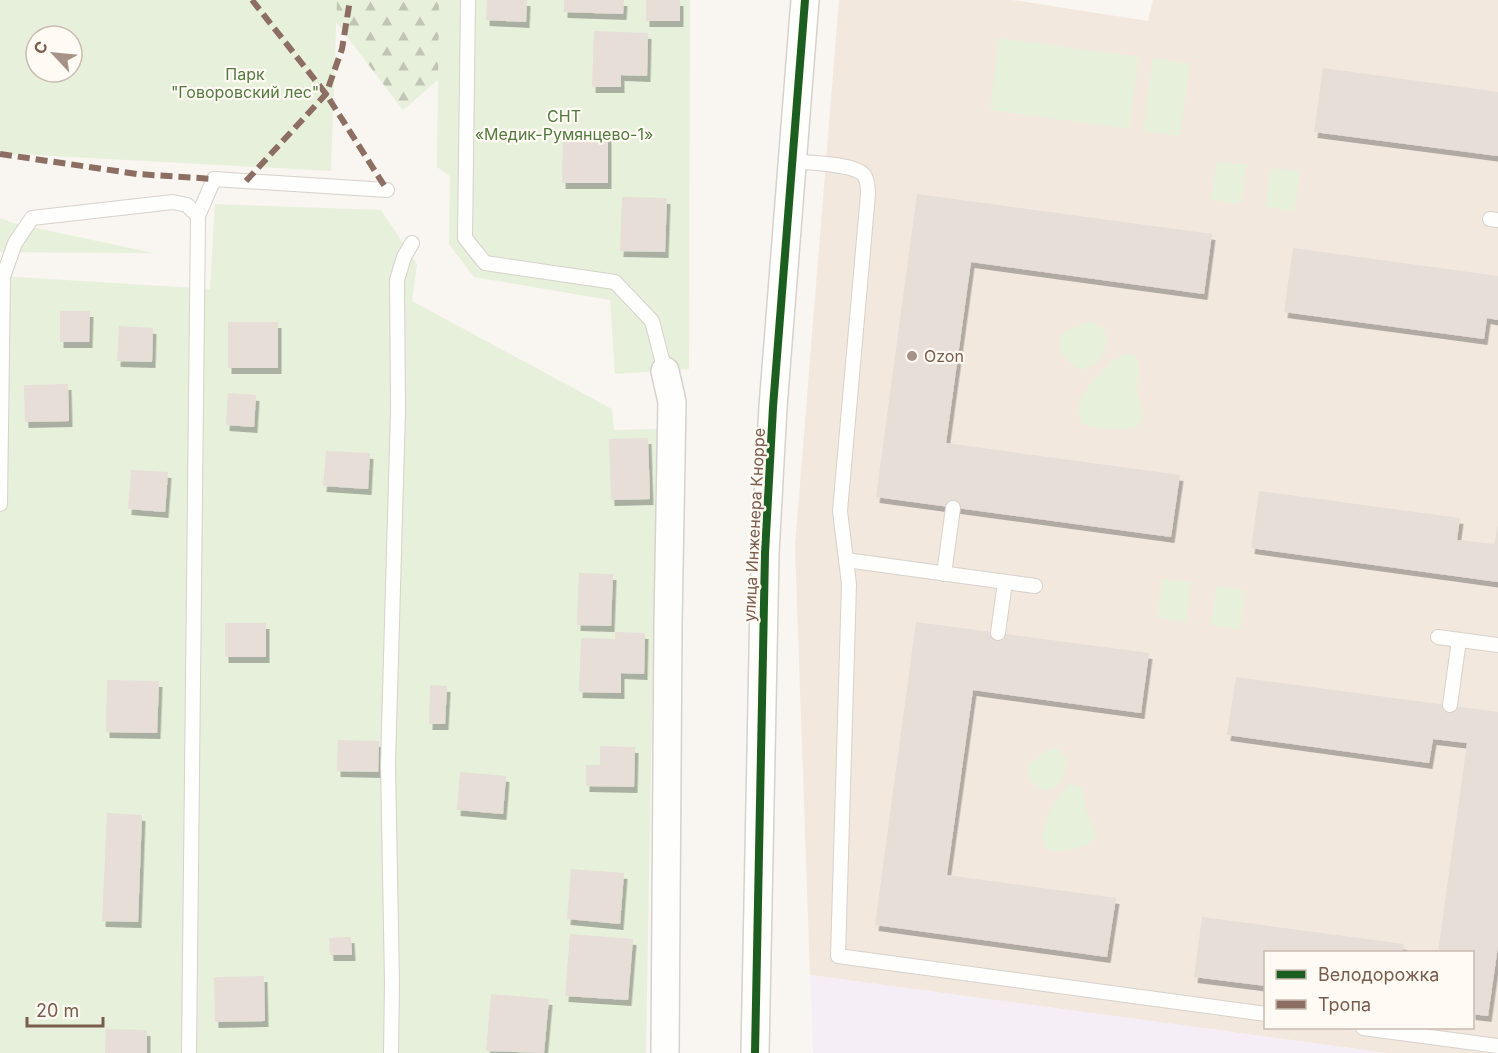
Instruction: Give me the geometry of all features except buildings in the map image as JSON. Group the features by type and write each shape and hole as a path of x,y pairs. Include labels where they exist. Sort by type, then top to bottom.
{"street":[{"name":"улица Инженера Кнорре","path":"755,1053 765,553 773,407 805,0"},
{"path":"664,1053 672,402 665,371"}],"lane":[{"path":"468,0 465,238 485,263 615,282 652,321 665,371"},
{"path":"792,161 851,168 863,173 867,181 868,194 840,511 849,584 838,956 1264,1014"},
{"path":"189,1053 198,216 214,179 387,189"},
{"path":"0,504 3,277 15,243 32,218 173,202 187,205 198,216"},
{"path":"391,1053 388,764 398,410 397,280 404,257 412,243"},
{"path":"944,574 953,508"},
{"path":"846,560 1035,586"},
{"path":"998,633 1005,582"},
{"path":"1438,637 1498,645"},
{"path":"1450,705 1459,640"},
{"path":"1371,1029 1498,1046"}],"shaded area":[{"path":"839,0 1012,0 1148,21 1153,0 1498,0 1498,1053 1386,1053 810,975 795,546"},
{"path":"810,975 1167,1023 1386,1053 813,1053"}],"green space":[{"name":"Парк \"Говоровский лес\"","path":"0,0 337,0 331,171 17,154 0,157"},
{"path":"319,0 450,0 452,68 403,110"},
{"name":"СНТ «Медик-Румянцево-1»","path":"439,0 690,0 689,369 615,374 610,300 474,277 449,244 450,176 437,167"},
{"path":"999,38 1139,57 1129,129 990,110"},
{"path":"1153,58 1190,64 1180,136 1143,131"},
{"path":"1217,161 1246,165 1241,204 1211,200"},
{"path":"1271,168 1300,172 1294,211 1265,207"},
{"path":"215,204 381,210 417,264 412,301 612,409 614,430 657,429 646,1053 0,1053 0,276 210,289"},
{"path":"0,218 13,223 153,253 0,252"},
{"path":"1087,322 1097,324 1104,329 1107,336 1103,353 1098,361 1082,370 1067,360 1059,344 1065,333"},
{"path":"1128,354 1136,357 1139,365 1137,389 1143,412 1142,420 1137,425 1120,429 1084,425 1078,412 1084,393 1111,362"},
{"path":"1162,579 1191,582 1186,622 1157,618"},
{"path":"1216,586 1245,590 1240,629 1211,625"},
{"path":"1057,748 1066,761 1065,770 1057,785 1051,790 1044,790 1030,779 1029,764 1049,749"},
{"path":"1070,784 1081,787 1083,790 1085,807 1097,837 1079,847 1052,851 1044,845 1042,837 1044,827 1059,796"}],"marked path":[{"path":"252,0 326,94 387,190"},
{"path":"246,181 326,94 342,49 350,0"},
{"path":"0,154 137,174 214,179"}],"cycle path":[{"path":"755,1053 765,553 773,407 805,0"}],"place":[{"name":"Ozon","path":"912,356"}]}
